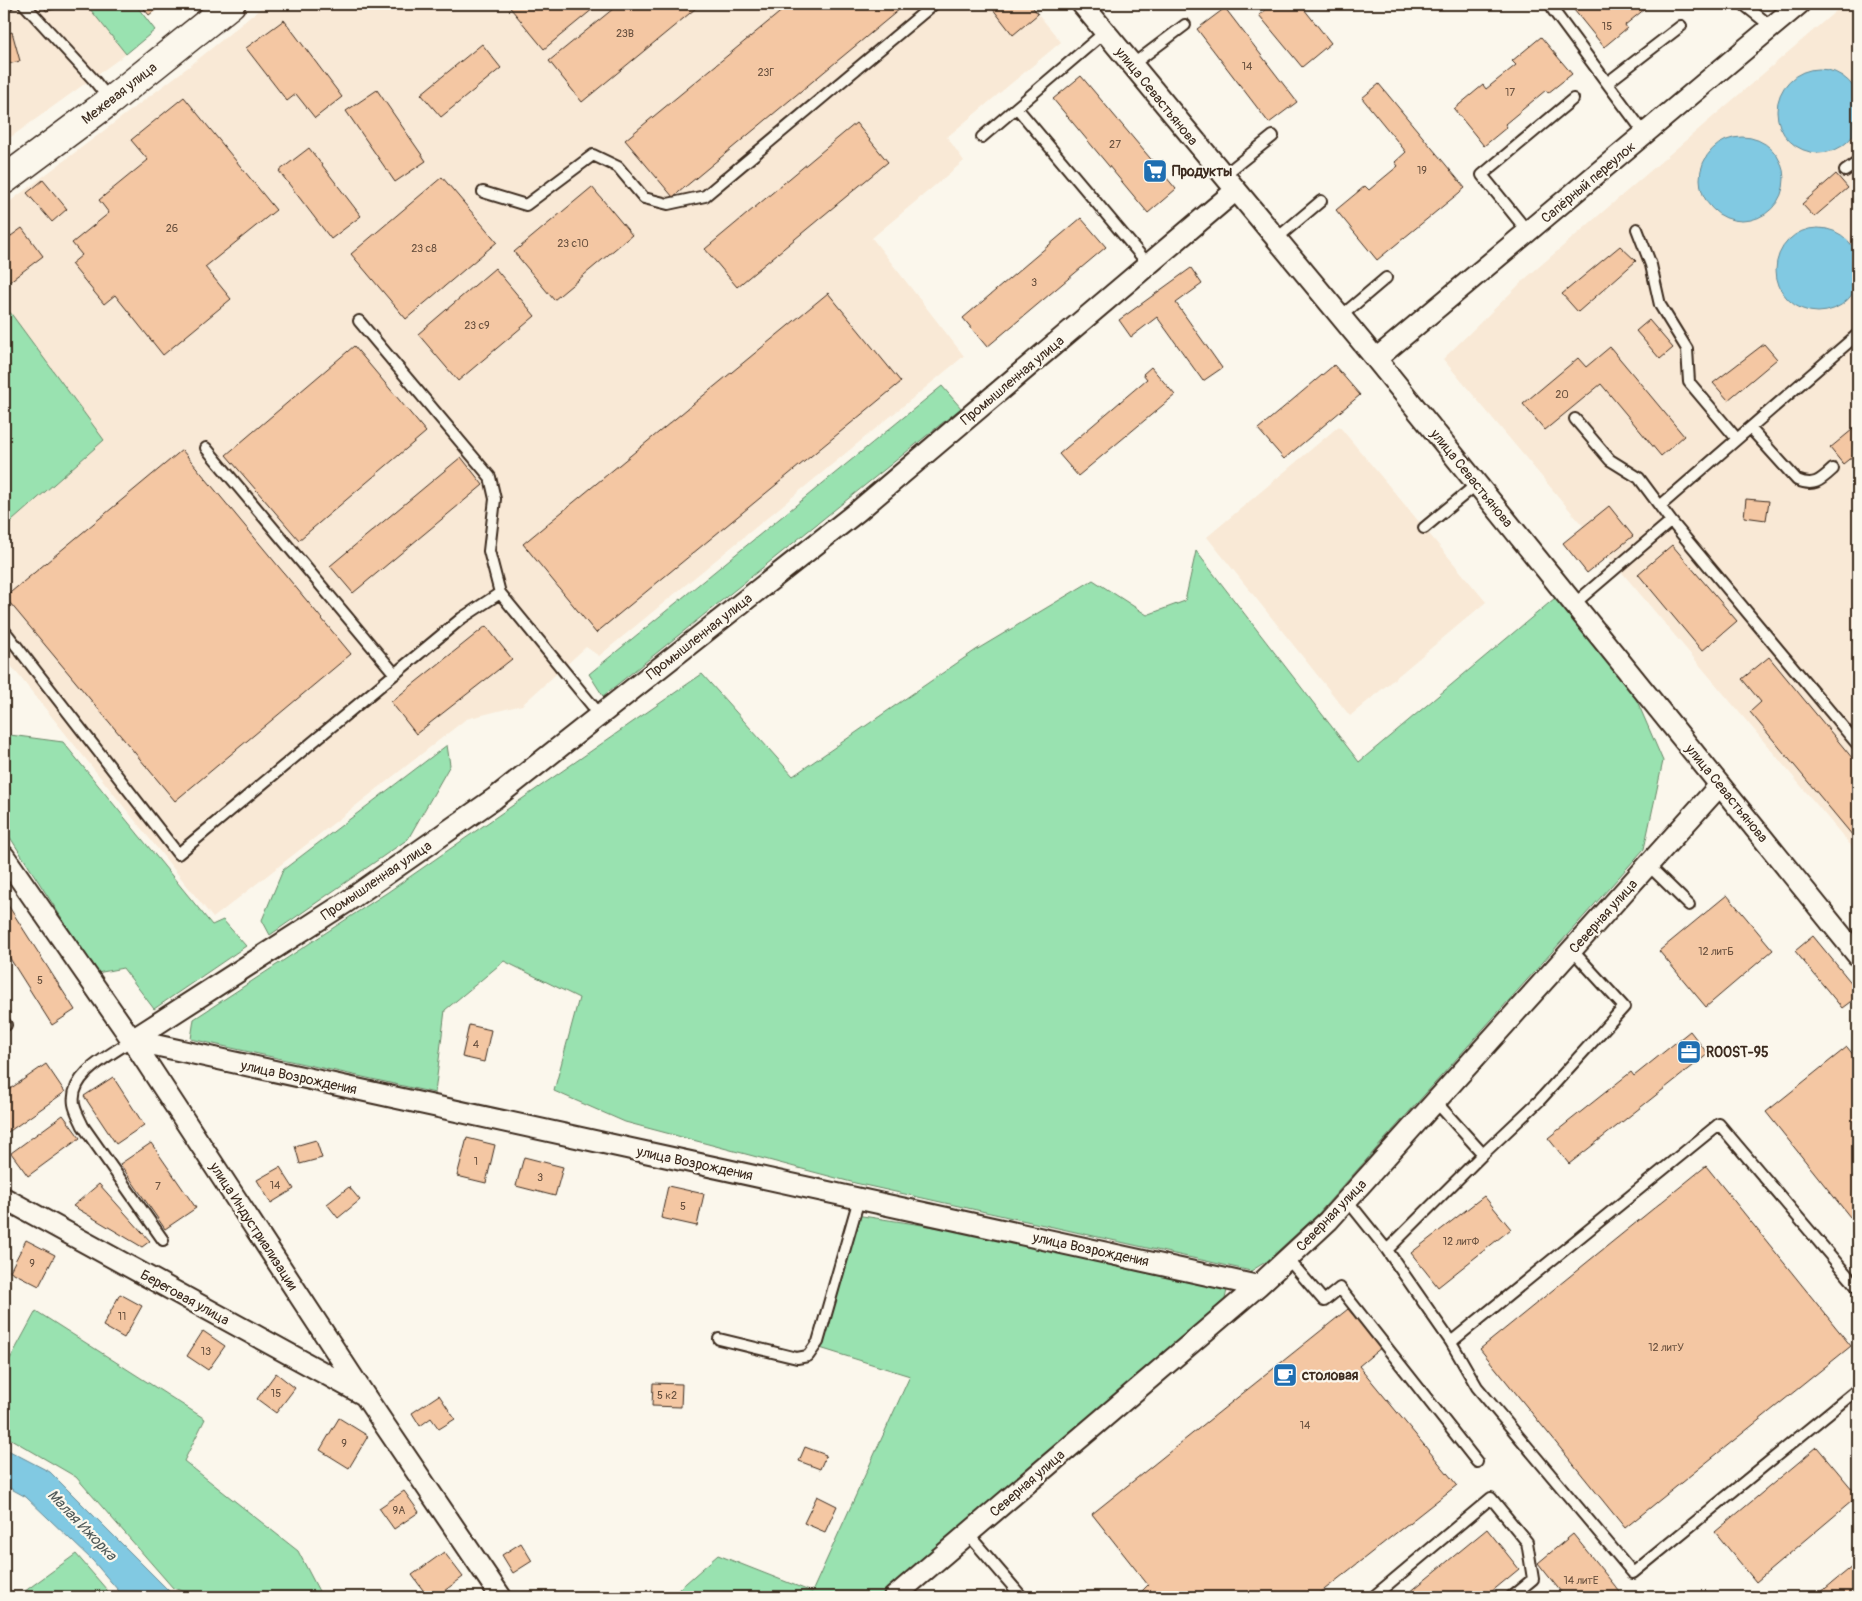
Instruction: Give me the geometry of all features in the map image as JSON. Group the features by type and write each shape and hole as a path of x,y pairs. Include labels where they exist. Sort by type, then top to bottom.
{"street":[{"name":"Межевая улица","path":"4,180 110,101 231,4"},
{"name":"улица Севастьянова","path":"1082,4 1376,360 1858,956"},
{"name":"Сапёрный переулок","path":"1376,360 1799,4"},
{"name":"Промышленная улица","path":"132,1040 353,897 495,798 858,511 1148,264 1229,183"},
{"name":"Северная улица","path":"894,1597 1258,1286 1328,1221 1720,785"},
{"name":"улица Индустриализации","path":"4,856 132,1040 365,1396 501,1597"},
{"name":"улица Возрождения","path":"132,1040 1258,1286"},
{"name":"Береговая улица","path":"4,1198 365,1396"}],"lane":[{"path":"4,5 8,4"},
{"path":"24,4 93,79 110,101"},
{"path":"483,192 526,205 592,155 618,167 644,198 668,204 705,196 934,4"},
{"path":"1560,4 1553,10 1645,134"},
{"path":"1744,4 1772,27"},
{"path":"1132,65 1185,25"},
{"path":"1607,83 1681,26"},
{"path":"982,137 1106,32"},
{"path":"1528,232 1482,175 1573,99"},
{"path":"1017,108 1148,264"},
{"path":"1229,183 1273,136"},
{"path":"1844,171 1858,162"},
{"path":"1276,240 1321,201"},
{"path":"1637,229 1651,265 1660,305 1686,349 1689,382 1737,439"},
{"path":"1340,317 1386,278"},
{"path":"359,321 490,477 495,500 489,552 500,593 600,715"},
{"path":"1660,506 1857,337"},
{"path":"1575,419 1610,460 1639,478 1671,521 1858,745"},
{"path":"1750,428 1797,480 1807,484 1821,481 1833,469"},
{"path":"206,448 395,674"},
{"path":"1424,528 1476,484"},
{"path":"1574,604 1671,521"},
{"path":"4,630 178,854 462,618 500,593"},
{"path":"1648,865 1689,905"},
{"path":"1388,1250 1483,1154 1539,1101 1624,1007 1572,950"},
{"path":"132,1040 83,1074 74,1089 74,1105 83,1126 163,1240"},
{"path":"1436,1102 1483,1154"},
{"path":"1451,1342 1719,1124 1858,1288"},
{"path":"719,1339 798,1358 808,1356 818,1342 859,1199"},
{"path":"1347,1200 1388,1250 1451,1342 1477,1387 1633,1573 1858,1389"},
{"path":"1288,1259 1324,1301 1340,1288 1477,1462"},
{"path":"1373,1597 1491,1498 1527,1542 1533,1580 1510,1597"},
{"path":"968,1534 1022,1597"}],"shaded area":[{"path":"4,4 86,4 126,54 4,142"},
{"path":"266,4 1030,4 1061,42 947,137 964,161 872,238 964,356 599,656 586,647 522,705 466,719 213,918 4,657 4,528 104,440 4,304 4,206 191,65"},
{"path":"1844,4 1858,4 1858,854 1443,359 1526,278"},
{"path":"1339,426 1486,602 1350,716 1207,537"}],"green space":[{"path":"86,4 135,4 155,30 126,54"},
{"path":"4,304 104,440 4,528"},
{"path":"942,386 961,408 603,696 589,674"},
{"path":"1196,551 1359,762 1555,598 1634,694 1663,761 1644,849 1317,1215 1267,1261 1251,1271 855,1183 625,1122 554,1091 579,998 504,961 445,1010 435,1093 191,1039 194,1019 388,892 702,674 793,776 976,650 1093,580 1147,615 1185,601"},
{"path":"10,735 63,742 212,925 223,920 246,946 154,1009 123,968 97,973 4,828 4,736"},
{"path":"447,745 450,765 408,839 270,935 262,920 283,870"},
{"path":"849,1214 962,1231 1227,1290 1225,1299 1188,1333 881,1597 670,1597 718,1555 812,1592 910,1376 820,1348"},
{"path":"36,1311 205,1419 184,1461 298,1551 322,1597 200,1597 173,1588 76,1477 4,1435 4,1356 10,1359"},
{"path":"76,1554 113,1597 17,1597"}],"water":[{"path":"1819,69 1835,72 1849,81 1858,95 1861,111 1858,127 1849,141 1835,150 1819,153 1803,150 1789,141 1780,127 1777,111 1780,95 1789,81 1803,72"},
{"path":"1742,137 1758,140 1772,149 1781,163 1784,179 1781,195 1772,209 1758,218 1742,221 1726,218 1712,209 1703,195 1700,179 1703,163 1712,149 1726,140"},
{"path":"1818,228 1834,231 1848,240 1857,254 1860,270 1857,286 1848,300 1834,309 1818,312 1802,309 1788,300 1779,286 1776,270 1779,254 1788,240 1802,231"},
{"name":"Малая Ижорка","path":"4,1448 50,1472 175,1597 124,1597 93,1561 26,1497 4,1485"}],"building":[{"path":"43,4 57,4 58,8 46,11"},
{"path":"140,4 163,4 149,15"},
{"path":"507,4 599,4 544,49"},
{"path":"619,4 701,4 582,102 549,61"},
{"path":"790,4 906,4 673,197 625,140"},
{"path":"989,4 1030,4 1038,14 1013,35"},
{"path":"1274,4 1300,4 1331,43 1302,67 1259,15"},
{"path":"1581,4 1651,4 1625,25 1627,28 1604,47 1574,10"},
{"path":"1225,8 1297,102 1269,123 1197,29"},
{"path":"284,20 342,97 315,118 296,94 287,101 246,48"},
{"path":"12,32 20,61 4,65 4,35"},
{"path":"1541,37 1572,74 1548,93 1546,90 1505,124 1507,127 1484,146 1454,109 1483,85 1486,89 1516,65 1512,61"},
{"path":"482,44 501,68 441,117 421,94"},
{"path":"1081,76 1176,189 1148,213 1053,99"},
{"path":"1379,84 1465,188 1377,260 1336,210 1365,186 1369,190 1398,166 1395,162 1406,152 1362,98"},
{"path":"377,90 426,161 395,182 346,111"},
{"path":"184,97 276,210 205,267 231,299 163,355 115,295 104,304 71,264 82,255 72,243 109,213 99,200 148,160 131,140"},
{"path":"856,123 888,162 737,287 705,249"},
{"path":"309,148 361,216 331,239 279,171"},
{"path":"1836,174 1848,188 1814,217 1802,204"},
{"path":"442,177 497,242 406,319 351,254"},
{"path":"43,180 67,209 52,222 27,193"},
{"path":"592,187 632,235 554,300 514,252"},
{"path":"1081,218 1106,247 987,347 963,318"},
{"path":"22,228 43,256 5,285 4,241"},
{"path":"1620,246 1636,261 1578,312 1562,294"},
{"path":"495,268 535,316 458,381 418,334"},
{"path":"1191,268 1202,284 1176,303 1222,368 1203,381 1157,317 1131,337 1119,320"},
{"path":"828,293 901,382 596,633 523,544"},
{"path":"1649,320 1673,348 1660,359 1636,331"},
{"path":"1764,344 1777,359 1728,400 1713,383"},
{"path":"354,346 426,432 299,540 226,455"},
{"path":"1610,347 1684,436 1661,456 1601,384 1545,430 1523,404 1578,358 1586,367"},
{"path":"1334,365 1360,395 1284,459 1258,429"},
{"path":"1151,367 1175,395 1078,476 1059,454 1147,379 1143,374"},
{"path":"1858,425 1858,452 1843,464 1830,448"},
{"path":"182,450 351,654 175,801 5,597"},
{"path":"461,457 483,485 353,593 330,566"},
{"path":"1746,499 1769,501 1766,520 1744,517"},
{"path":"1609,506 1633,536 1587,573 1563,543"},
{"path":"1672,545 1737,621 1702,651 1638,574"},
{"path":"486,626 512,659 416,734 391,702"},
{"path":"1769,657 1853,759 1856,756 1858,758 1858,842 1750,712 1761,702 1742,679"},
{"path":"1727,895 1773,950 1706,1007 1659,951"},
{"path":"4,899 75,1010 52,1025 4,949"},
{"path":"1813,936 1858,991 1858,996 1842,1008 1795,951"},
{"path":"469,1025 491,1030 484,1062 462,1057"},
{"path":"1690,1031 1708,1054 1569,1164 1548,1138 1631,1072 1634,1076"},
{"path":"1847,1047 1858,1061 1858,1227 1766,1112"},
{"path":"46,1064 65,1092 4,1135 4,1093"},
{"path":"113,1077 144,1125 116,1144 84,1096"},
{"path":"63,1115 80,1138 28,1176 11,1153"},
{"path":"467,1138 495,1145 486,1183 457,1176"},
{"path":"316,1140 322,1158 300,1164 295,1146"},
{"path":"151,1143 196,1208 165,1229 120,1164"},
{"path":"524,1157 563,1167 555,1196 516,1186"},
{"path":"1706,1166 1851,1346 1625,1528 1480,1349"},
{"path":"280,1167 294,1189 271,1203 257,1180"},
{"path":"99,1184 150,1241 142,1247 73,1206"},
{"path":"668,1186 704,1194 697,1226 661,1218"},
{"path":"349,1187 360,1200 338,1218 327,1204"},
{"path":"1484,1196 1511,1229 1438,1287 1411,1253"},
{"path":"26,1240 55,1255 39,1286 10,1271"},
{"path":"120,1294 142,1306 124,1338 103,1326"},
{"path":"1348,1309 1382,1347 1359,1366 1457,1485 1315,1597 1136,1597 1148,1585 1092,1514"},
{"path":"203,1331 225,1346 208,1370 187,1356"},
{"path":"276,1373 295,1388 276,1413 257,1399"},
{"path":"653,1383 682,1384 681,1407 652,1406"},
{"path":"439,1395 455,1419 439,1429 431,1418 420,1426 412,1413"},
{"path":"339,1418 368,1436 349,1468 320,1450"},
{"path":"805,1447 826,1455 820,1469 799,1461"},
{"path":"1817,1447 1858,1496 1756,1582 1715,1532"},
{"path":"404,1491 419,1512 394,1529 379,1508"},
{"path":"817,1496 837,1506 825,1532 804,1523"},
{"path":"1487,1529 1519,1569 1485,1597 1404,1597"},
{"path":"1573,1534 1624,1597 1565,1597 1538,1563"},
{"path":"521,1543 532,1561 513,1573 502,1555"},
{"path":"444,1552 463,1577 436,1597 428,1597 412,1575"},
{"path":"1853,1566 1858,1573 1858,1597 1815,1597"}],"place":[{"name":"Продукты","path":"1155,171"},
{"name":"ROOST-95","path":"1689,1052"},
{"name":"столовая","path":"1285,1375"}]}
